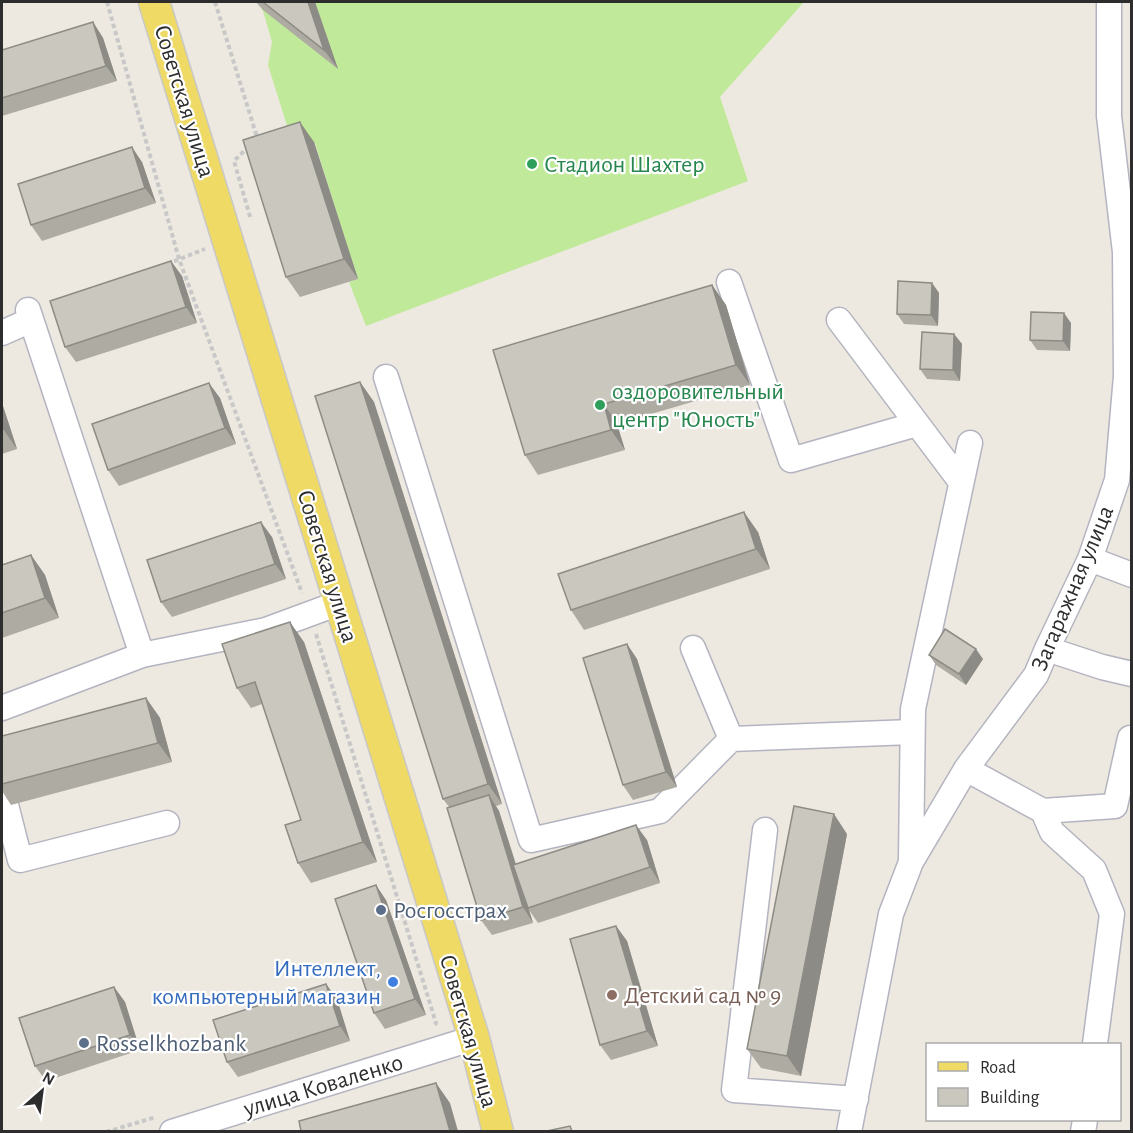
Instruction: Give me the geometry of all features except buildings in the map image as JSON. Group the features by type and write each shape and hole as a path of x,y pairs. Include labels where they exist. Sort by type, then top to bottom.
{"main road":[{"name":"Советская улица","path":"154,2 474,1038 498,1131"}],"street":[{"name":"Загаражная улица","path":"849,1131 891,914 912,861 966,769 1036,675 1090,559 1117,480 1129,376 1128,255 1109,116 1109,2"},
{"path":"729,282 791,460 917,424"},
{"path":"2,333 29,315 142,655"},
{"path":"839,321 961,482"},
{"path":"386,377 531,840 660,811 731,739 912,732"},
{"path":"912,861 913,709 970,443"},
{"path":"1090,559 1131,574"},
{"path":"2,708 142,655 266,630 339,603"},
{"path":"693,648 731,739"},
{"path":"1047,649 1131,674"},
{"path":"966,769 1043,811 1115,806 1130,738"},
{"path":"2,789 20,860 167,823"},
{"path":"1043,811 1052,832 1094,870 1122,911 1095,1043"},
{"path":"765,830 734,1090 856,1099"},
{"name":"улица Коваленко","path":"172,1131 474,1038"}],"green space":[{"name":"Стадион Шахтер","path":"257,2 804,2 720,97 748,181 366,326 349,282 357,279 315,143 294,148 268,65 272,42 263,11"}],"place":[{"name":"Стадион Шахтер","path":"532,164"},
{"name":"оздоровительный центр \"Юность\"","path":"600,405"},
{"name":"Росгосстрах","path":"381,910"},
{"name":"Интеллект, компьютерный магазин","path":"393,982"},
{"name":"Детский сад № 9","path":"612,995"},
{"name":"Rosselkhozbank","path":"84,1043"}]}
